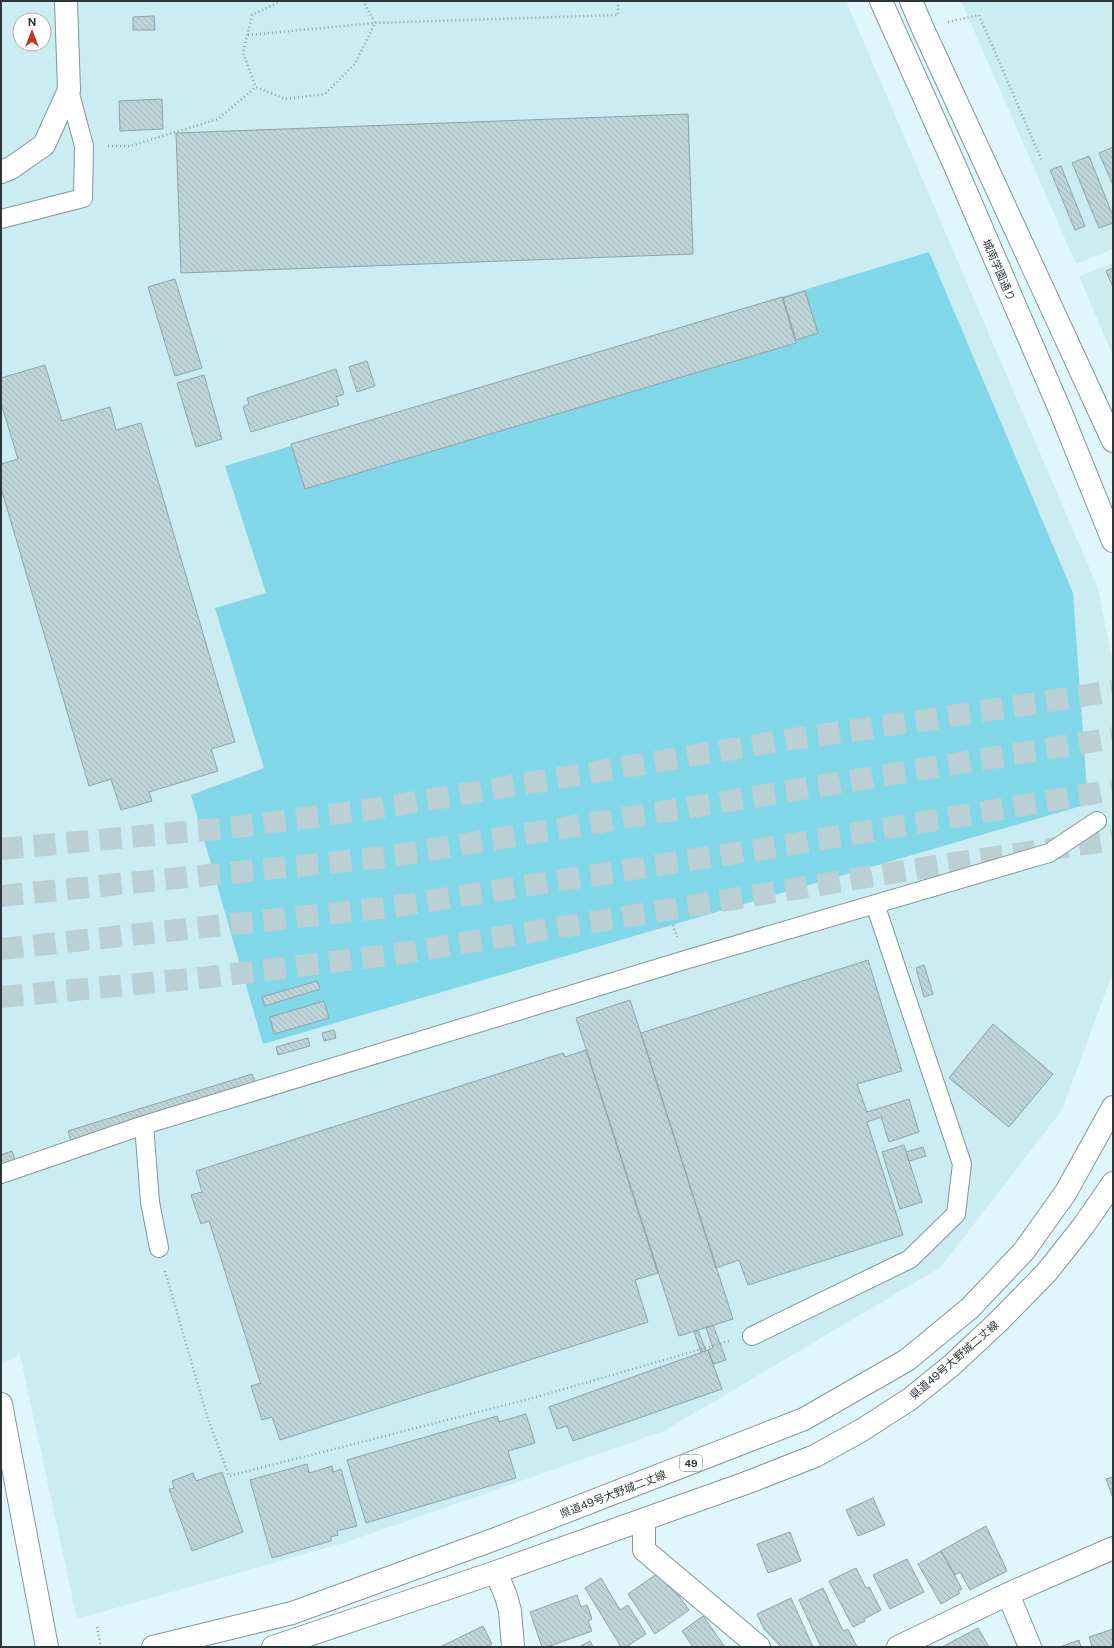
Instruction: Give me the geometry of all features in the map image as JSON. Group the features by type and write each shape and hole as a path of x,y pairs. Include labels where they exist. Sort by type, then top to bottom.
{"main road":[{"path":"1,172 11,168 44,145 69,90 66,1"},
{"name":"城南学園通り","path":"881,1 955,166 1060,410 1113,540"},
{"path":"912,1 923,29 1113,441"},
{"name":"県道49号大野城二丈線","path":"153,1647 292,1613 498,1538 804,1419 907,1360 970,1308 1024,1251 1066,1192 1113,1107"},
{"name":"県道49号大野城二丈線","path":"273,1647 295,1644 746,1483 815,1456 862,1430 910,1399 952,1365 998,1322 1047,1272 1084,1225 1113,1182"},
{"path":"1,1404 47,1647"},
{"path":"644,1520 644,1550 759,1647"},
{"path":"898,1647 1008,1594 1113,1548"},
{"path":"496,1572 510,1611 513,1647"},
{"path":"1008,1594 1030,1647"}],"lane":[{"path":"1,219 84,198 84,146 69,90"},
{"path":"1,1174 144,1125 692,958 1049,853 1097,821"},
{"path":"752,1336 910,1260 956,1214 962,1164 875,904"},
{"path":"144,1125 150,1202 159,1248"}],"path":[{"path":"281,1 252,15 243,53 256,87 285,99 325,94 355,64 375,23"},
{"path":"363,1 375,23"},
{"path":"248,35 375,23 618,15 618,1"},
{"path":"923,29 979,14 1042,161"},
{"path":"84,146 130,146 218,119 256,87"},
{"path":"159,1248 207,1416 229,1476 533,1398 720,1343 752,1336"},
{"path":"97,1627 101,1647"}],"shaded area":[{"path":"1,1 846,1 1098,588 1113,665 1113,972 1062,1110 941,1267 664,1431 344,1543 77,1619 20,1355 1,1364"},
{"path":"961,1 1113,1 1113,249 1076,264"},
{"path":"929,252 1073,593 1088,804 263,1044 191,795 264,768 215,608 266,593 225,466"},
{"path":"1113,263 1113,356 1079,276"}],"building":[{"path":"154,16 155,30 133,30 133,17"},
{"path":"162,99 163,129 120,131 119,101"},
{"path":"688,114 693,254 181,273 176,133"},
{"path":"1113,147 1113,185 1099,153"},
{"path":"1089,156 1113,216 1113,223 1099,228 1072,163"},
{"path":"1061,166 1085,226 1075,230 1050,170"},
{"path":"1113,268 1113,287 1106,271"},
{"path":"175,279 202,368 175,376 148,287"},
{"path":"805,291 818,333 796,340 783,298"},
{"path":"782,297 796,343 305,489 291,444"},
{"path":"367,361 375,386 357,392 349,367"},
{"path":"45,365 62,421 110,407 116,430 141,423 235,742 211,749 218,771 149,792 152,801 121,810 111,779 89,786 1,488 1,464 18,459 1,403 1,378"},
{"path":"336,369 344,394 336,397 339,405 251,432 243,407 249,404 247,398"},
{"path":"204,375 222,439 196,447 177,383"},
{"path":"868,960 902,1071 857,1084 867,1112 909,1099 919,1132 889,1142 881,1117 867,1122 903,1235 748,1285 739,1260 716,1268 641,1033"},
{"path":"924,965 933,994 924,997 916,968"},
{"path":"317,981 320,989 265,1006 262,997"},
{"path":"630,1000 733,1319 679,1336 576,1018"},
{"path":"324,1001 329,1018 274,1034 270,1017"},
{"path":"993,1024 1053,1074 1009,1127 949,1078"},
{"path":"334,1030 336,1038 324,1041 322,1033"},
{"path":"308,1038 310,1046 278,1055 276,1047"},
{"path":"586,1050 658,1273 635,1280 648,1322 280,1440 272,1417 262,1420 251,1386 261,1383 209,1221 201,1224 191,1195 202,1192 196,1171 563,1053 565,1057"},
{"path":"252,1074 256,1084 71,1141 68,1131"},
{"path":"904,1145 922,1202 900,1209 882,1152"},
{"path":"923,1147 926,1156 909,1161 906,1152"},
{"path":"12,1151 15,1160 1,1165 1,1155"},
{"path":"713,1325 726,1360 713,1364 708,1350 713,1348 706,1328"},
{"path":"698,1330 706,1351 701,1352 694,1332"},
{"path":"708,1350 722,1389 573,1441 567,1426 557,1429 549,1407"},
{"path":"526,1414 535,1443 508,1451 516,1478 366,1523 347,1460 497,1416 499,1422"},
{"path":"307,1464 309,1473 332,1466 333,1472 341,1469 357,1526 337,1531 338,1535 331,1537 331,1541 272,1558 250,1480"},
{"path":"222,1472 243,1532 192,1551 169,1489 174,1488 172,1481 193,1473 196,1481"},
{"path":"1113,1477 1113,1498 1106,1479"},
{"path":"873,1498 885,1525 858,1536 846,1510"},
{"path":"986,1526 1007,1571 970,1590 960,1572 955,1575 941,1551"},
{"path":"790,1532 801,1561 768,1573 757,1544"},
{"path":"941,1551 962,1589 958,1591 960,1593 941,1604 918,1564"},
{"path":"907,1559 924,1592 890,1609 873,1575"},
{"path":"856,1568 866,1588 869,1587 881,1610 853,1627 829,1581"},
{"path":"661,1571 689,1610 655,1634 628,1594"},
{"path":"601,1578 620,1610 628,1605 646,1634 626,1647 621,1647 585,1588"},
{"path":"823,1588 843,1631 848,1629 857,1647 821,1647 799,1600"},
{"path":"577,1595 581,1607 587,1605 592,1619 588,1621 592,1631 547,1647 542,1647 530,1612"},
{"path":"791,1598 813,1647 781,1647 764,1629 757,1614"},
{"path":"703,1616 725,1647 693,1647 682,1631"},
{"path":"483,1626 492,1644 487,1647 440,1647"},
{"path":"978,1628 989,1647 942,1647"},
{"path":"1113,1629 1113,1647 1092,1647 1089,1637"},
{"path":"1079,1640 1081,1647 1060,1647"},
{"path":"590,1641 593,1647 579,1647"}],"tunnel":[{"path":"1,849 228,828 380,808 787,740 1113,691"},
{"path":"1,896 386,857 1113,738"},
{"path":"1,949 391,907 793,844 1113,790"},
{"path":"1,997 210,977 397,954 947,864 1113,840"}]}
